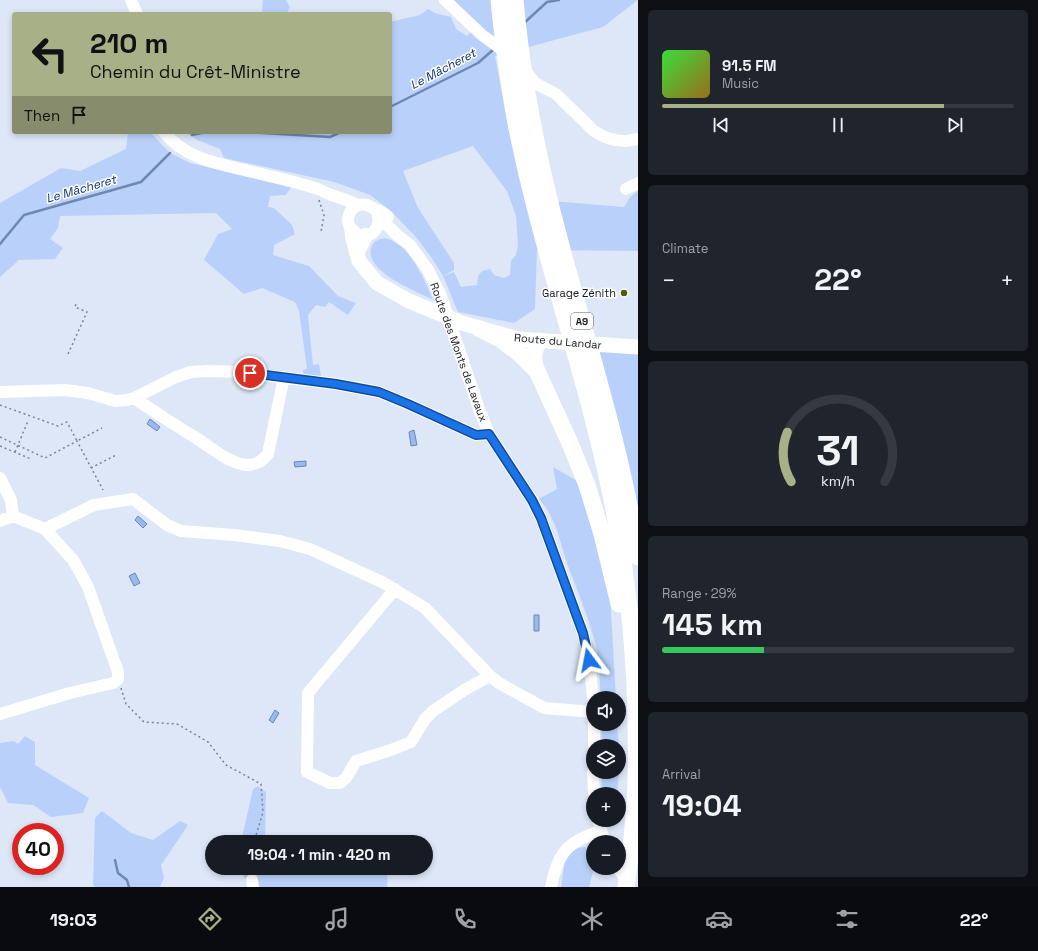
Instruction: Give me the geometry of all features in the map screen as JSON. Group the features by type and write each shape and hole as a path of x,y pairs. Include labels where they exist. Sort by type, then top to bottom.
{"highway":[{"name":"A9","path":"499,0 504,48 515,119 532,196 552,239 614,440 629,506 638,557"},
{"name":"A9","path":"515,0 520,48 530,113 542,168 552,239 612,496 630,617 636,706 636,780 626,887"},
{"path":"480,329 500,339 520,354 538,371"},
{"path":"545,338 536,346 533,356 535,367 578,463 600,528 620,610 636,706"}],"main road":[{"name":"Route du Landar","path":"370,224 357,253 359,261 377,283 409,301 462,323 518,339 582,334 638,347"},
{"name":"Route du Landar","path":"545,338 608,341 638,338"}],"street":[{"path":"131,0 136,12"},
{"path":"445,0 482,35 521,64 535,82 556,94 594,131 602,136 619,141 638,139"},
{"path":"166,134 172,141 189,154 206,161 320,189 322,194 348,216"},
{"path":"626,189 638,183"},
{"path":"322,194 357,205 366,204 370,224"},
{"path":"357,205 348,216 348,224 370,224 382,211 399,231"},
{"name":"Route des Monts de Lavaux","path":"370,224 399,231 428,270 441,296 479,409 489,434 532,500 547,532 583,633 589,660 592,691"},
{"path":"0,392 65,390 88,393 115,402 134,398 176,377 191,372 239,372 336,384 379,392 476,435 489,434"},
{"path":"134,398 231,460 246,465 256,464 263,460 268,454 284,377"},
{"path":"0,478 11,500 13,516"},
{"path":"46,529 94,505 133,499 167,525 181,531 234,535 280,541 310,549 395,588 425,608 490,676 499,683 544,708 586,711"},
{"path":"0,521 13,516 46,529 73,560 88,588 118,672 118,679 113,683 70,693 0,714"},
{"path":"395,588 308,693 307,772 330,783 340,784 346,778 356,761 411,742 425,719 433,711 444,702 490,676"},
{"path":"551,887 557,863 563,851 578,840 602,831"},
{"path":"622,875 630,887"}],"path":[{"path":"321,232 324,215 322,194"},
{"path":"68,354 87,312 75,307 76,304"},
{"path":"0,405 58,426 67,422 103,490"},
{"path":"15,452 28,421"},
{"path":"0,437 46,458 102,428"},
{"path":"0,446 32,459"},
{"path":"91,468 116,455"},
{"path":"118,679 126,704 144,722 177,724 208,742 226,764 261,784 263,812 256,835"}],"shaded area":[{"path":"263,0 286,0 290,7 287,12 262,12"},
{"path":"443,0 638,0 603,27 495,56 509,131 527,199 624,207 630,197 638,191 638,251 537,250 535,309 514,323 458,312 443,276 416,237 390,210 370,195 334,182 224,158 220,149 197,140 188,134 392,134 392,22 420,15 428,9 435,13 451,17 456,29 467,36 478,26","holes":["473,146 507,191 516,216 518,245 516,255 511,261 510,275 504,278 494,275 490,269 482,271 478,276 477,285 461,287 454,272 443,276 454,270 454,263 418,208 403,171"]},
{"path":"128,134 152,134 170,153 190,163 291,187 286,195 270,196 268,207 274,208 292,225 295,234 274,245 273,255 309,266 338,296 356,303 348,315 329,302 325,307 316,305 308,315 313,365 319,364 321,376 304,377 303,370 307,369 299,311 295,302 262,288 244,294 204,260 218,234 232,229 216,213 60,216 58,228 50,239 63,248 55,259 19,260 0,277 0,203 61,168 80,171 126,149"},
{"path":"385,238 402,247 409,255 415,263 433,300 394,280 376,265 371,257 371,248 376,241"},
{"path":"599,350 638,351 638,508"},
{"path":"150,419 160,427 157,431 147,424"},
{"path":"414,430 417,445 411,446 409,432"},
{"path":"306,461 306,466 295,467 294,462"},
{"path":"553,467 579,482 610,594 616,691 601,691 597,652 590,625 567,563 554,522 539,499 557,489"},
{"path":"138,516 147,524 143,528 135,520"},
{"path":"135,573 140,583 134,586 129,576"},
{"path":"534,615 539,615 539,631 534,631"},
{"path":"275,710 279,713 273,723 269,720"},
{"path":"602,731 618,731 618,739 602,739"},
{"path":"25,736 35,742 35,765 89,798 83,813 51,817 33,805 8,803 0,787 0,743 14,741 18,744"},
{"path":"602,779 618,779 618,787 602,787"},
{"path":"258,786 266,792 265,835 243,835 253,789"},
{"path":"102,811 131,833 153,840 180,821 188,825 161,865 164,878 160,887 95,887 93,885 95,818"},
{"path":"575,848 586,848 586,875 592,875 589,887 561,887 565,860"},
{"path":"242,875 388,875 387,887 259,887 251,885"}],"waterway":[{"name":"Le Mâcheret","path":"523,24 547,2 559,0"},
{"name":"Le Mâcheret","path":"392,106 478,63 494,49"},
{"name":"Le Mâcheret","path":"192,135 197,134"},
{"name":"Le Mâcheret","path":"280,134 330,137 337,134"},
{"name":"Le Mâcheret","path":"0,244 24,215 141,182 170,153"},
{"path":"115,860 118,873 127,880 129,887"}],"place":[{"name":"Garage Zénith","path":"624,293"}],"route":[{"path":"250,373 336,384 379,392 476,435 489,434 532,500 541,518 583,633 589,660"}]}
